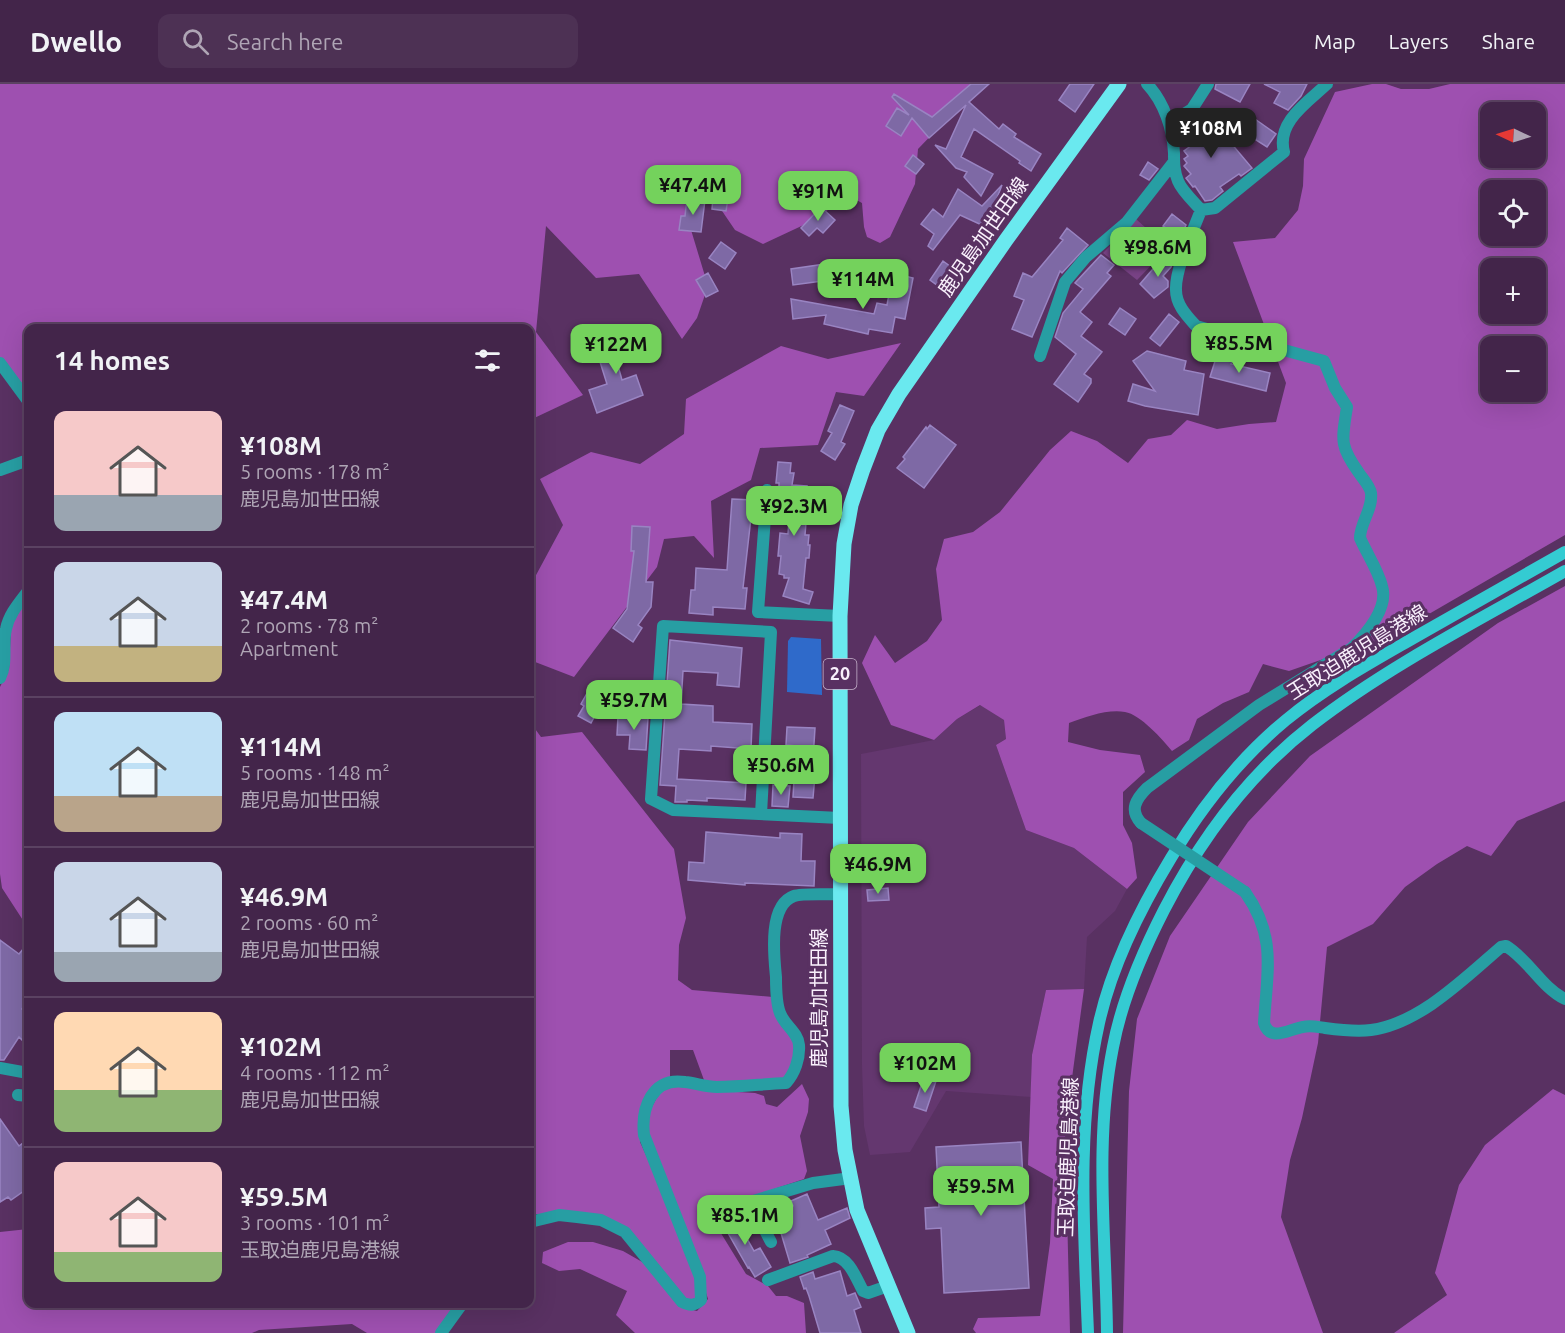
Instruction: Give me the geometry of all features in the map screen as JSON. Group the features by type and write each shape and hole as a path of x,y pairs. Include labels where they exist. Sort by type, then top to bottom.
{"main road":[{"name":"鹿児島加世田線","path":"908,1333 858,1210 845,1150 841,1106 840,616 844,544 851,505 863,469 878,430 899,394 1006,240 1119,84"},
{"name":"玉取迫鹿児島港線","path":"1088,1333 1082,1194 1086,1117 1099,1023 1110,985 1127,941 1156,884 1188,830 1220,786 1253,750 1322,693 1373,661 1565,552"},
{"name":"玉取迫鹿児島港線","path":"1107,1333 1101,1193 1103,1121 1113,1047 1129,990 1152,934 1176,886 1230,807 1283,750 1311,725 1389,672 1565,571"}],"street":[{"path":"1148,84 1156,94 1166,115 1174,152 1173,163 1179,183 1201,210"},
{"path":"1171,138 1179,117 1192,109 1208,84"},
{"path":"1201,210 1215,208 1284,152 1282,142 1284,129 1296,113 1328,84"},
{"path":"1040,356 1065,282 1086,257 1127,222 1173,163"},
{"path":"1201,210 1175,292 1183,311 1196,326 1323,361 1335,388 1347,407 1342,442 1347,456 1371,489 1372,501 1360,530 1360,538 1383,587 1383,600 1379,611 1362,638 1352,648 1259,705 1147,788 1137,797 1135,817 1245,892 1257,909 1268,947 1264,1023 1270,1033 1280,1034 1307,1026 1341,1030 1372,1030 1405,1021 1454,987 1501,947 1506,946 1518,953 1549,987 1565,999"},
{"path":"0,363 24,396"},
{"path":"0,470 24,461"},
{"path":"767,490 758,612 840,616"},
{"path":"0,678 4,669 5,631 15,607 24,596"},
{"path":"761,814 771,632 663,626 651,799 673,810 840,818"},
{"path":"534,1221 559,1215 601,1220 625,1232 682,1302 695,1305 701,1300 700,1277 644,1135 643,1121 646,1105 658,1088 672,1082 685,1082 702,1087 786,1083 795,1070 799,1044 780,1013 774,954 778,912 784,903 794,896 840,894"},
{"path":"0,1068 24,1072"},
{"path":"771,1242 750,1202 813,1183 851,1178"},
{"path":"768,1280 833,1256 845,1260 863,1291 868,1293 888,1286"},
{"path":"441,1333 459,1308"}],"shaded area":[{"path":"0,84 974,84 943,123 918,149 915,184 890,237 880,243 867,237 862,203 849,196 810,222 763,244 735,230 701,180 685,210 708,286 697,318 682,339 639,274 596,278 546,226 536,332 583,395 534,418 534,324 24,324 24,388 0,358"},
{"path":"1372,84 1386,84 1401,89 1429,89 1450,84 1565,84 1565,535 1422,618 1378,640 1289,671 1263,664 1249,692 1223,703 1197,719 1189,740 1172,751 1144,722 1125,712 1104,713 1069,723 1068,742 1100,750 1140,755 1145,772 1123,792 1123,825 1132,843 1137,878 1127,889 1074,848 1026,830 996,745 1006,739 1004,720 980,705 957,719 934,740 891,725 862,663 875,635 895,663 927,641 942,620 936,569 944,539 973,532 1000,512 1050,450 1071,431 1097,441 1128,463 1148,439 1171,435 1187,420 1217,429 1276,422 1286,383 1233,242 1275,238 1298,210 1303,186 1304,159 1335,92"},
{"path":"1136,219 1168,248 1137,280 1103,253"},
{"path":"901,343 864,396 836,392 818,445 760,448 751,480 711,501 714,558 694,536 664,539 657,567 574,677 534,662 534,578 563,525 540,479 591,452 640,464 684,434 686,399 781,346 828,359"},
{"path":"1565,586 1565,801 1517,821 1491,856 1467,846 1437,864 1405,887 1373,924 1327,947 1318,1043 1302,1118 1290,1160 1281,1217 1323,1333 1123,1333 1129,1091 1137,1019 1170,936 1248,822 1310,756 1498,623"},
{"path":"24,603 24,922 2,888 0,874 0,687 9,669 11,627"},
{"path":"981,705 1004,720 1006,739 996,745 1026,830 1074,848 1127,889 1115,911 1087,937 1084,989 1046,990 1032,1055 1031,1097 946,1091 910,1152 870,1155 864,1126 862,1065 861,754 934,740 957,719"},
{"path":"534,727 541,737 582,732 674,849 686,918 679,945 678,980 692,990 773,997 789,1028 794,1048 794,1059 782,1080 711,1083 704,1080 693,1050 670,1050 670,1078 640,1111 640,1142 675,1219 695,1279 696,1297 691,1301 685,1300 627,1230 534,1214"},
{"path":"1084,989 1065,1130 1070,1333 976,1333 973,1329 978,1318 1040,1316 1050,1243 1053,1179 1028,1165 1032,1055 1046,990"},
{"path":"802,1084 809,1099 808,1112 800,1136 807,1171 804,1179 738,1201 711,1217 746,1274 768,1286 776,1296 787,1296 804,1303 806,1333 635,1333 616,1315 627,1291 580,1269 559,1271 542,1263 543,1252 568,1242 593,1242 623,1251 644,1263 685,1308 697,1311 708,1299 686,1230 647,1130 647,1116 661,1090 679,1086 702,1090 755,1093 764,1096 766,1104 777,1107"},
{"path":"1553,1089 1565,1095 1565,1333 1394,1333 1447,1295 1435,1273 1459,1185 1485,1145"},
{"path":"24,1229 24,1308 453,1308 437,1333 367,1333 352,1324 259,1330 252,1333 0,1333 0,1232"}],"water":[{"path":"791,637 821,639 822,695 787,692 788,641"}],"building":[{"path":"971,84 989,84 969,102 999,129 1003,124 1016,134 1014,137 1041,154 1031,171 974,129 961,157 993,174 981,196 964,177 967,172 956,168 935,145 946,149 966,105 929,138 912,118 901,136 886,126 897,108 909,115 892,97 894,94 932,117"},
{"path":"1070,84 1094,84 1075,112 1059,100"},
{"path":"1216,84 1250,84 1240,102 1215,89"},
{"path":"1264,84 1307,84 1301,96 1288,110 1274,103 1280,92"},
{"path":"1200,112 1217,133 1220,130 1252,168 1220,187 1223,191 1212,200 1205,201 1195,186 1193,187 1186,178 1191,174 1184,166 1187,163 1184,159 1188,156 1184,151 1196,142 1184,128 1186,122"},
{"path":"1245,112 1276,134 1267,147 1231,124"},
{"path":"913,155 924,164 916,174 905,166"},
{"path":"1148,162 1158,169 1149,180 1140,175"},
{"path":"1002,185 986,227 960,215 933,250 928,246 934,234 921,224 933,209 943,217 958,189 982,206"},
{"path":"713,197 728,199 726,211 712,209"},
{"path":"687,198 705,200 701,232 679,230 681,216 685,216"},
{"path":"821,207 835,220 823,233 817,228 809,236 801,228"},
{"path":"1172,214 1186,225 1176,247 1161,235 1166,228 1163,226"},
{"path":"1067,228 1088,245 1062,273 1060,271 1032,337 1012,329 1024,300 1014,296 1023,273 1032,277 1063,240 1060,238"},
{"path":"721,242 736,253 725,269 709,258"},
{"path":"1101,255 1114,265 1107,273 1111,276 1080,312 1092,322 1081,336 1102,352 1084,374 1091,379 1091,383 1078,402 1054,384 1076,354 1055,337 1063,313 1083,289 1075,283"},
{"path":"1165,255 1173,262 1163,276 1168,281 1168,287 1154,298 1140,284"},
{"path":"943,261 958,272 945,291 930,280"},
{"path":"835,264 837,279 793,285 791,269"},
{"path":"708,273 718,291 706,297 696,280"},
{"path":"893,273 913,278 905,319 895,317 892,333 869,329 868,334 824,324 826,315 793,319 791,299 874,314 877,303 887,305"},
{"path":"1120,308 1136,319 1125,335 1109,324"},
{"path":"1169,314 1179,322 1160,346 1150,338"},
{"path":"639,333 643,346 615,355 622,380 636,375 643,395 597,413 589,390 607,384 595,346"},
{"path":"1147,351 1186,361 1184,370 1204,374 1198,415 1128,401 1133,384 1155,391 1133,361"},
{"path":"1217,355 1233,359 1231,364 1270,373 1266,391 1210,377"},
{"path":"840,405 854,411 841,442 845,444 835,460 821,451 832,433 828,431"},
{"path":"930,425 956,445 924,488 897,468 926,427 927,429"},
{"path":"778,462 791,463 790,473 794,473 792,485 807,486 805,535 809,535 808,545 810,545 809,558 806,558 803,589 813,592 809,604 783,596 789,578 784,578 784,575 779,574 781,556 778,556 780,533 788,534 791,493 779,492 779,483 776,483"},
{"path":"732,499 753,500 743,588 747,588 745,609 713,607 713,615 689,613 691,590 695,590 696,568 727,570"},
{"path":"632,526 650,527 646,582 653,582 651,607 638,625 642,628 633,642 613,628 627,609 634,551 631,551"},
{"path":"670,640 742,648 739,687 717,685 718,673 683,671 681,704 713,706 713,722 752,724 751,749 711,746 711,751 679,749 677,779 746,783 745,800 707,798 707,801 675,802 676,786 660,785"},
{"path":"590,688 605,697 591,723 578,716 584,706 581,704"},
{"path":"618,716 648,718 646,750 629,749 630,735 617,735"},
{"path":"787,727 815,728 813,798 793,797 796,746 786,745"},
{"path":"773,785 790,786 788,807 772,806"},
{"path":"706,832 780,838 780,833 802,834 801,861 815,861 814,886 745,883 745,885 688,880 689,862 704,863"},
{"path":"888,888 889,900 868,901 867,890"},
{"path":"0,940 19,954 24,948 24,1005 22,1009 24,1010 24,1037 22,1040 19,1037 4,1060 0,1060"},
{"path":"924,1077 936,1081 926,1111 914,1107"},
{"path":"0,1119 19,1146 24,1142 24,1191 11,1200 8,1197 0,1202"},
{"path":"1021,1142 1029,1288 944,1293 941,1228 926,1229 925,1208 939,1207 936,1147"},
{"path":"807,1194 818,1220 847,1208 850,1218 825,1230 831,1244 807,1255 808,1257 790,1263 781,1233 772,1217 793,1206 791,1201"},
{"path":"732,1212 754,1251 760,1248 771,1267 755,1277 720,1219"},
{"path":"840,1271 847,1296 855,1293 861,1307 854,1310 861,1333 820,1333 809,1296 800,1277 813,1272 815,1279"}]}
